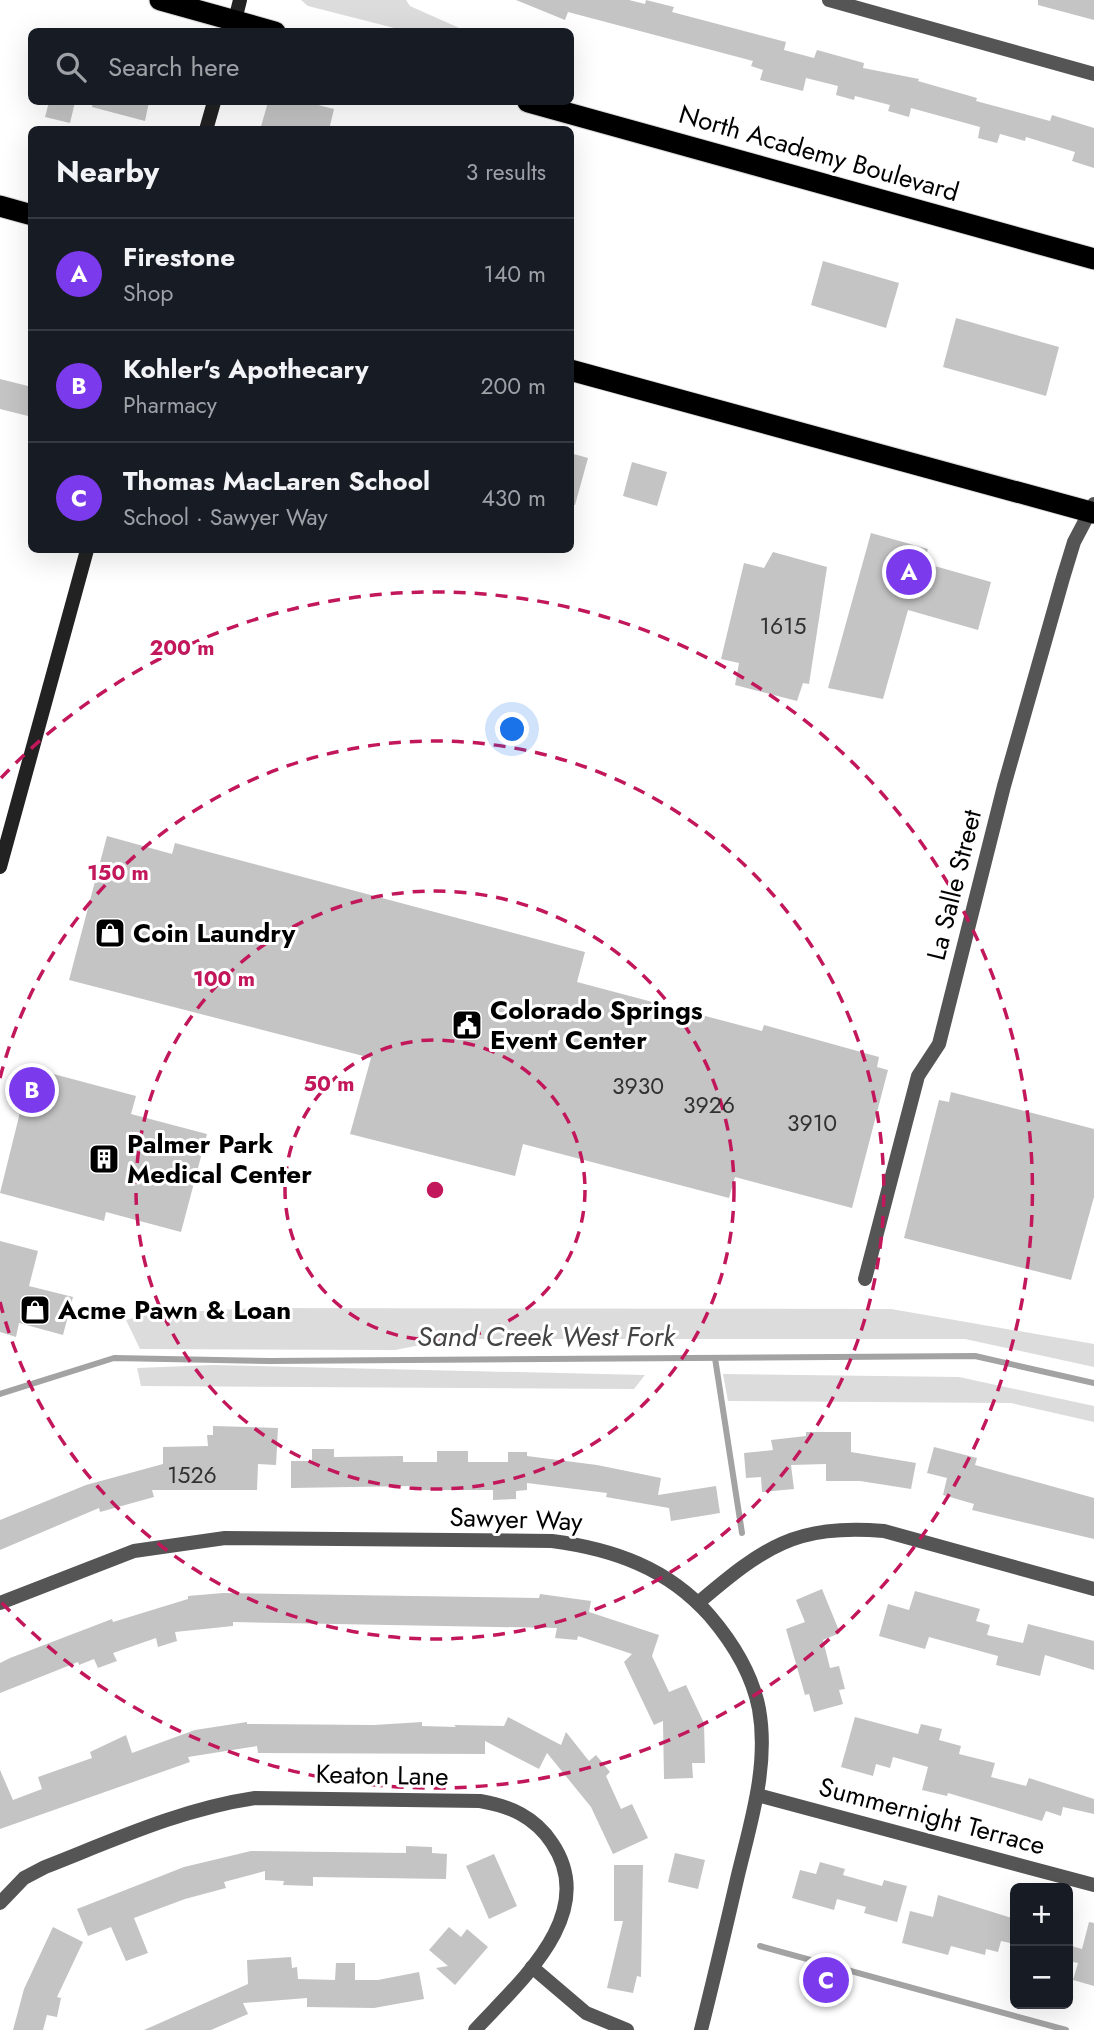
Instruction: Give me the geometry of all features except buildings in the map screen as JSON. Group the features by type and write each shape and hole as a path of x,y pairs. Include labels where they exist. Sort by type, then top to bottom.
{"highway":[{"path":"160,0 235,17 264,28"},
{"name":"North Academy Boulevard","path":"539,105 1094,259"},
{"path":"0,206 28,214"},
{"path":"574,371 1093,510"}],"main road":[{"path":"207,126 213,105"},
{"path":"0,867 86,553"}],"street":[{"path":"829,0 1094,74"},
{"name":"La Salle Street","path":"864,1279 918,1076 939,1044 1004,786 1074,542 1093,510"},
{"path":"698,1603 750,1559 781,1542 818,1530 884,1531 1094,1589"},
{"name":"Sawyer Way","path":"0,1603 134,1551 225,1538 552,1541 595,1547 629,1558 663,1575 698,1603 729,1638 747,1672 755,1696 762,1749 757,1795 701,2030"},
{"name":"Summernight Terrace","path":"757,1795 1094,1885"},
{"name":"Keaton Lane","path":"0,1903 24,1878 45,1867 189,1811 223,1802 255,1798 480,1801 500,1804 532,1821 546,1833 563,1864 568,1883 563,1917 555,1934 532,1967 475,2030"},
{"path":"532,1967 586,2013 607,2024 627,2030"}],"shaded area":[{"path":"301,0 406,0 410,6 459,28 394,28 308,6"},
{"path":"258,1308 891,1309 1094,1344 1094,1367 965,1339 452,1339 395,1350 140,1349 126,1320 148,1314"},
{"path":"213,1365 645,1375 634,1389 141,1386 137,1368"},
{"path":"723,1374 959,1377 1094,1406 1094,1422 1011,1403 728,1401"}],"waterway":[{"name":"Sand Creek West Fork","path":"0,1394 114,1358 270,1361 975,1356 1094,1383"},
{"path":"715,1358 742,1533"},
{"path":"760,1946 1066,2030"}],"place":[{"name":"Firestone","path":"909,572"},
{"name":"Coin Laundry","path":"110,933"},
{"name":"Colorado Springs Event Center","path":"467,1025"},
{"name":"Kohler's Apothecary","path":"32,1090"},
{"name":"Palmer Park Medical Center","path":"104,1159"},
{"name":"Acme Pawn & Loan","path":"35,1310"},
{"name":"Thomas MacLaren School","path":"826,1980"}]}
